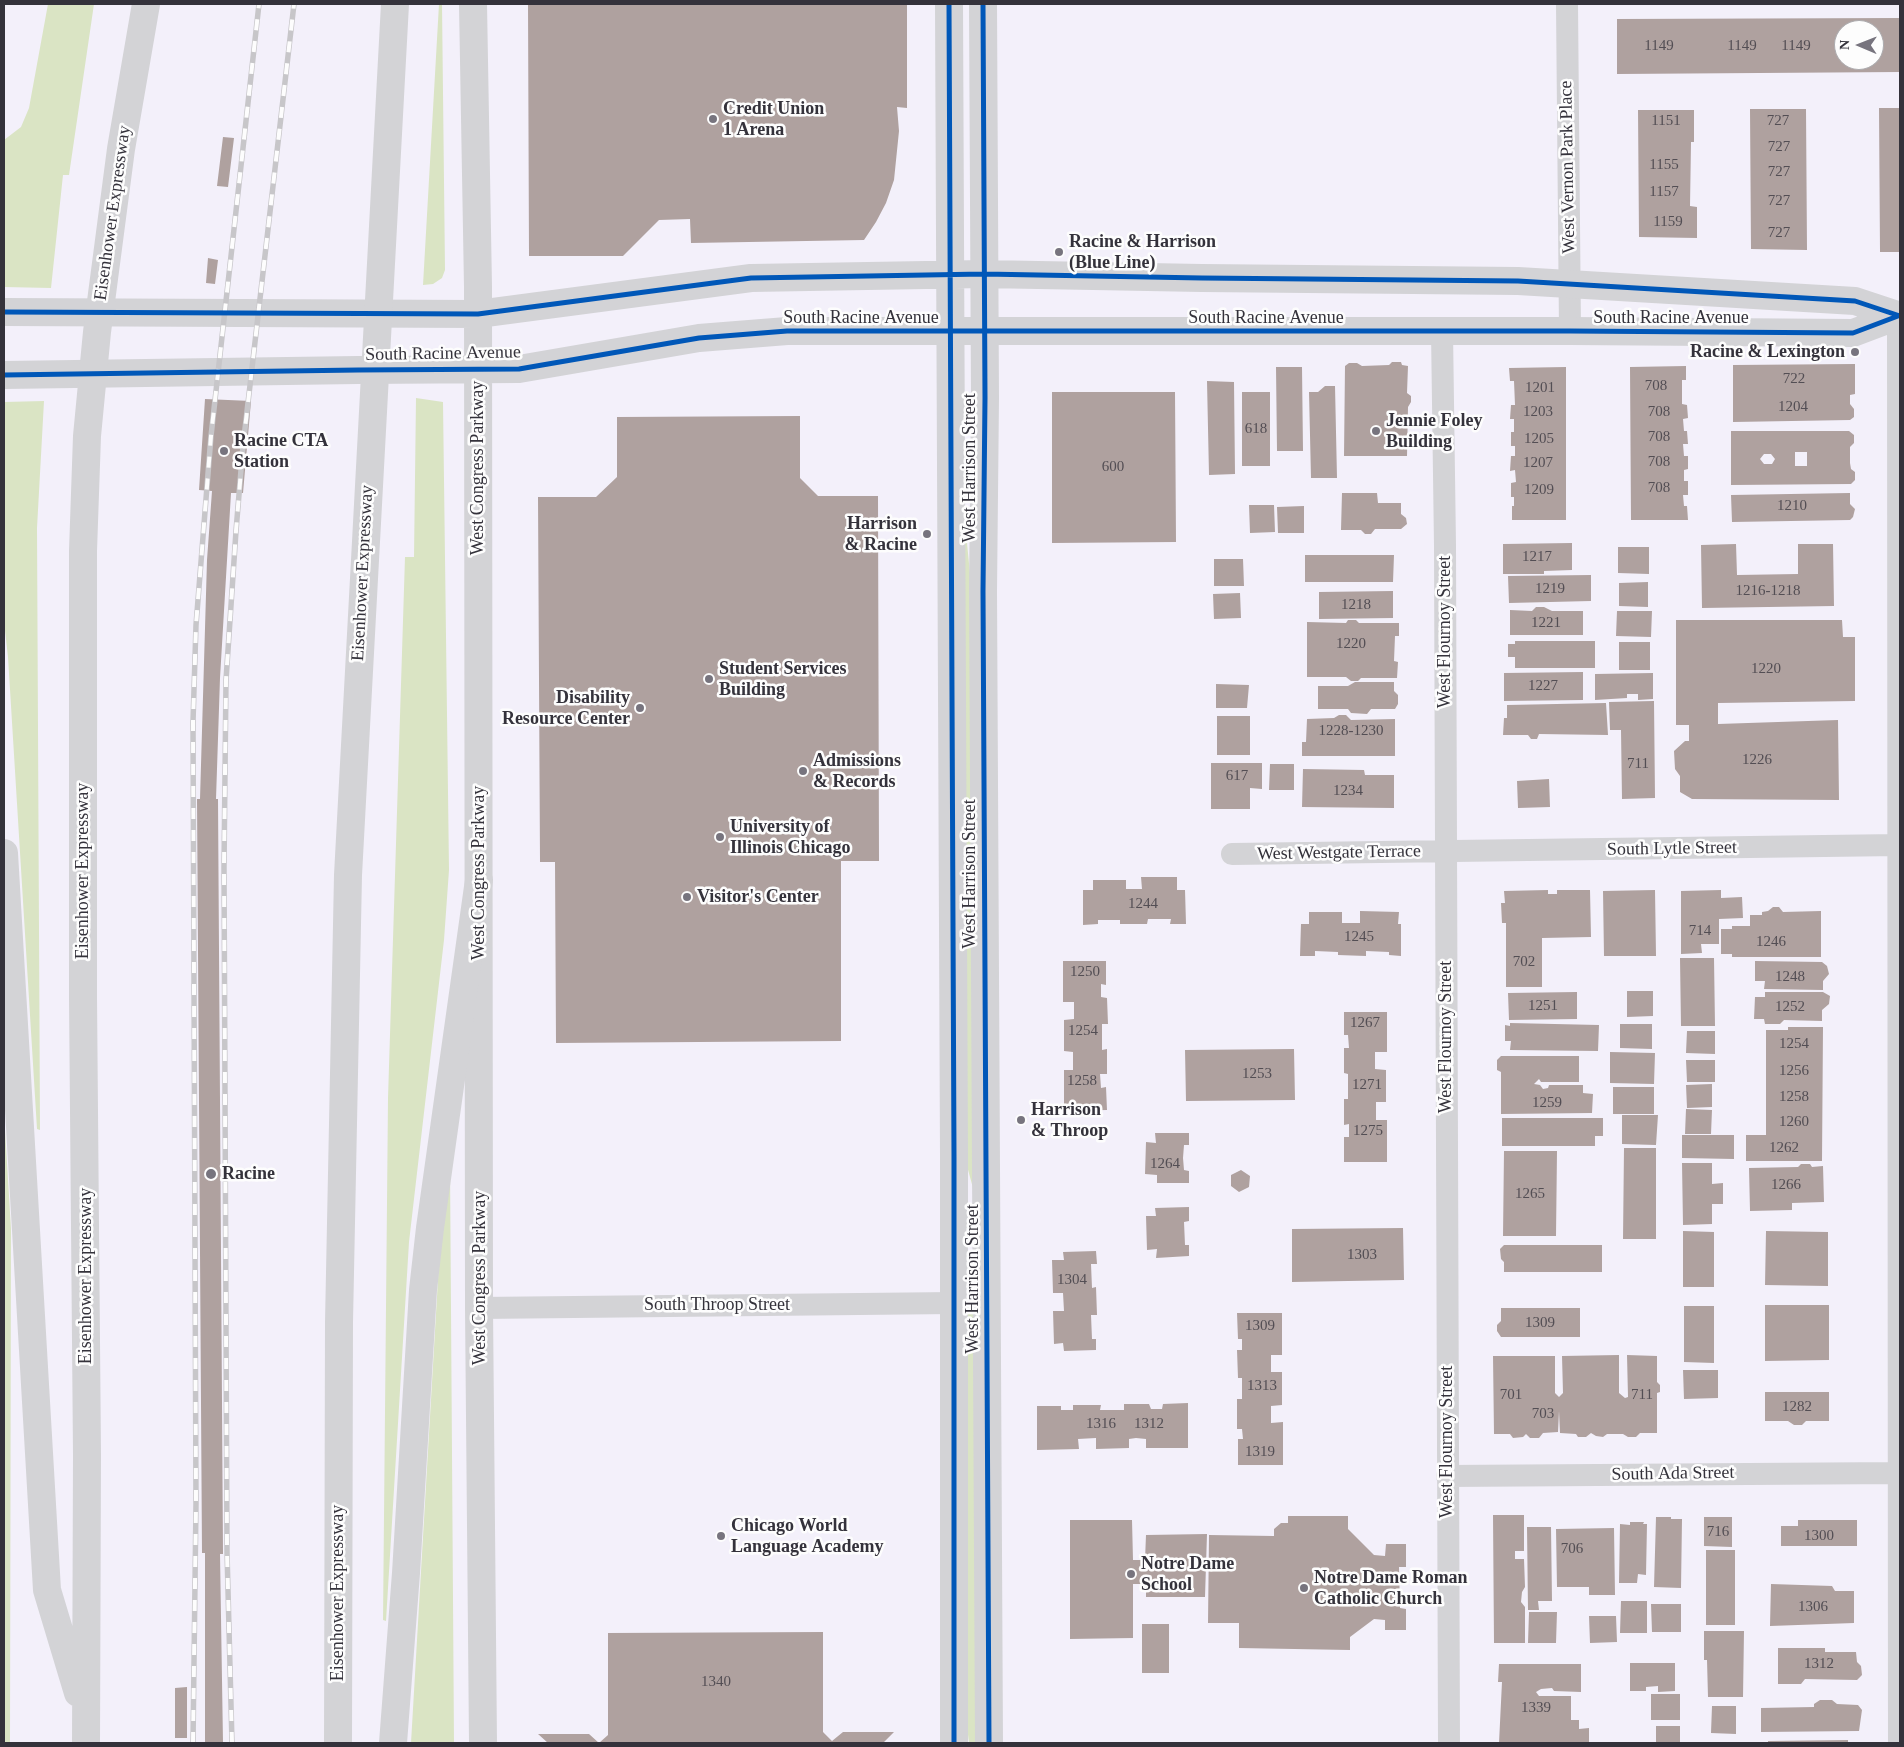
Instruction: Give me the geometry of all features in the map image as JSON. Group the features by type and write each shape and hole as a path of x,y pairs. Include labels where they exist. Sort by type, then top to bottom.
{"main road":[{"name":"Eisenhower Expressway","path":"86,1731 87,1455 83,1007 83,551 88,436 97,332 120,158 146,4"},
{"name":"Eisenhower Expressway","path":"338,1743 339,1322 348,875 395,4"},
{"name":"West Congress Parkway","path":"473,4 478,314 479,1308 483,1743"},
{"name":"West Harrison Street","path":"949,4 954,1743"},
{"name":"West Harrison Street","path":"983,4 985,398 983,611 989,1743"},
{"name":"South Racine Avenue","path":"4,312 478,314 750,278 984,274 1518,281 1855,301 1899,316"},
{"name":"South Racine Avenue","path":"4,375 519,369 698,338 754,332 1570,331 1854,333 1899,316"},
{"path":"4,853 47,1590 86,1731"},
{"path":"393,1743 423,1290 479,880"}],"street":[{"name":"West Vernon Park Place","path":"1567,4 1570,331"},
{"path":"1899,316 1900,1743"},
{"name":"West Flournoy Street","path":"1442,332 1445,546 1449,1743"},
{"name":"South Lytle Street","path":"1446,852 1898,845"},
{"name":"West Westgate Terrace","path":"1232,854 1446,852"},
{"name":"South Throop Street","path":"479,1308 954,1303"},
{"name":"South Ada Street","path":"1447,1476 1899,1473"}],"green space":[{"path":"48,4 94,4 69,175 63,175 51,288 4,287 4,140 21,127 29,108"},
{"path":"439,4 442,4 445,270 442,278 433,284 423,285"},
{"path":"416,398 443,402 449,870 444,940 409,1242 386,1621 383,1620 388,1098 405,557 414,557"},
{"path":"44,401 37,528 40,1130 37,1129 8,657 4,622 4,402"},
{"path":"959,543 967,543 976,635 973,1188 961,1144"},
{"path":"4,1113 11,1229 10,1743 4,1743"},
{"path":"450,1164 454,1743 411,1743 440,1245"},
{"path":"962,1262 977,1263 978,1743 969,1743 964,1701"}],"building":[{"name":"Credit Union 1 Arena","path":"528,4 907,4 907,108 897,107 899,131 894,180 886,203 876,222 864,240 691,243 690,219 659,220 623,256 529,256"},
{"path":"1900,18 1900,72 1617,74 1617,19"},
{"path":"1879,108 1900,108 1900,252 1880,252"},
{"path":"1750,109 1806,109 1807,250 1751,249"},
{"path":"1638,110 1694,110 1694,142 1691,142 1690,206 1697,207 1697,238 1639,237"},
{"path":"223,137 234,138 228,187 217,186"},
{"path":"208,258 218,260 215,284 206,283"},
{"name":"Jennie Foley Building","path":"1392,362 1401,362 1402,365 1408,366 1407,393 1411,396 1411,402 1408,407 1407,456 1344,456 1345,366 1349,363 1357,363 1362,366 1389,365"},
{"path":"1855,364 1855,394 1850,395 1850,404 1854,409 1854,417 1850,420 1733,422 1733,365"},
{"path":"1686,366 1686,380 1682,380 1682,404 1687,405 1688,418 1683,419 1684,431 1687,431 1688,444 1683,444 1684,456 1688,456 1688,469 1684,470 1684,481 1688,481 1688,495 1683,495 1684,506 1687,506 1688,520 1631,520 1630,367"},
{"path":"1276,367 1302,367 1303,451 1277,451"},
{"path":"1566,367 1566,520 1512,520 1514,497 1511,497 1511,483 1516,482 1515,470 1510,471 1511,456 1515,456 1515,446 1511,446 1511,432 1514,432 1514,419 1510,419 1511,405 1515,405 1514,381 1510,381 1509,368"},
{"path":"1207,381 1234,382 1235,474 1209,475"},
{"path":"1325,386 1335,386 1337,478 1311,478 1309,392 1318,392"},
{"path":"1052,392 1175,392 1176,542 1052,543"},
{"path":"1242,392 1270,392 1270,466 1242,466"},
{"path":"205,399 251,401 243,493 231,493 220,678 216,799 218,799 223,1554 220,1554 223,1743 205,1743 205,1553 202,1553 197,799 200,799 207,560 212,491 199,490"},
{"name":"Student Services Building","path":"800,416 800,478 818,496 878,496 879,861 841,861 841,1041 556,1043 555,862 540,862 538,497 596,497 617,477 617,417"},
{"path":"1731,431 1849,431 1854,435 1854,443 1850,447 1850,463 1851,469 1855,472 1855,480 1851,484 1731,485","holes":["1795,452 1807,452 1807,466 1795,466","1764,454 1771,454 1775,459 1772,464 1764,464 1760,459"]},
{"path":"1342,493 1377,493 1378,503 1401,503 1401,514 1406,518 1407,524 1401,529 1375,529 1371,534 1365,534 1361,530 1341,530"},
{"path":"1850,493 1850,504 1855,509 1850,520 1732,522 1731,495"},
{"path":"1249,505 1274,505 1275,532 1250,533"},
{"path":"1304,506 1304,533 1278,533 1277,507"},
{"path":"1572,543 1572,570 1544,571 1544,574 1503,574 1503,544"},
{"path":"1736,544 1737,575 1798,574 1798,544 1833,544 1834,606 1702,608 1701,545"},
{"path":"1618,547 1649,547 1649,574 1618,573"},
{"path":"1305,555 1394,555 1393,582 1305,582"},
{"path":"1214,559 1243,559 1244,586 1214,586"},
{"path":"1591,575 1591,601 1509,603 1508,576"},
{"path":"1648,582 1648,607 1619,606 1619,583"},
{"path":"1393,591 1393,618 1319,619 1319,592"},
{"path":"1240,593 1241,618 1214,619 1213,594"},
{"path":"1536,607 1544,607 1552,611 1583,611 1583,635 1510,635 1510,610 1532,611"},
{"path":"1617,611 1652,611 1651,637 1616,636"},
{"path":"1348,620 1356,620 1359,623 1399,623 1399,636 1395,636 1394,661 1398,662 1397,678 1361,678 1358,681 1351,681 1346,677 1307,677 1307,622 1346,623"},
{"path":"1676,620 1842,620 1843,637 1855,637 1855,701 1718,703 1718,724 1838,720 1839,800 1692,799 1680,792 1680,776 1675,769 1674,751 1685,741 1689,741 1689,725 1676,725"},
{"path":"1515,641 1595,641 1595,668 1515,668 1515,657 1508,657 1508,644 1515,644"},
{"path":"1619,642 1650,642 1650,670 1619,670"},
{"path":"1583,672 1583,700 1504,701 1504,673"},
{"path":"1653,673 1653,699 1638,700 1638,694 1627,694 1627,698 1595,700 1595,674"},
{"path":"1355,682 1394,682 1394,691 1398,695 1398,704 1395,709 1371,709 1367,714 1351,713 1348,709 1318,709 1318,686 1348,686"},
{"path":"1216,684 1249,685 1247,708 1216,708"},
{"path":"1654,701 1655,798 1622,799 1621,730 1610,730 1609,702"},
{"path":"1606,703 1608,735 1539,734 1537,739 1531,739 1528,735 1503,735 1504,718 1507,718 1507,705"},
{"path":"1339,715 1346,715 1351,720 1395,719 1395,756 1302,756 1302,742 1306,742 1307,719 1334,718"},
{"path":"1217,716 1250,716 1250,755 1217,755"},
{"path":"1211,763 1262,763 1262,789 1250,788 1250,809 1211,809"},
{"path":"1270,764 1294,764 1294,790 1269,790"},
{"path":"1303,769 1364,770 1365,775 1394,775 1394,808 1302,807"},
{"path":"1549,779 1550,807 1518,808 1517,781"},
{"path":"1141,877 1177,877 1177,890 1185,890 1186,924 1170,924 1171,919 1148,919 1147,924 1120,924 1120,920 1098,920 1098,924 1083,925 1083,890 1093,890 1093,880 1126,880 1126,889 1142,889"},
{"path":"1548,890 1548,894 1557,894 1557,890 1590,890 1591,937 1542,938 1542,987 1506,987 1506,923 1502,923 1501,903 1505,903 1504,891"},
{"path":"1655,890 1656,956 1604,956 1603,891"},
{"path":"1721,890 1721,898 1742,897 1743,918 1719,919 1719,944 1701,944 1702,953 1681,954 1681,891"},
{"path":"1773,907 1779,907 1783,912 1821,911 1821,957 1732,957 1732,954 1721,954 1721,929 1732,929 1732,926 1750,926 1750,915 1762,915 1762,912 1768,911"},
{"path":"1360,911 1399,912 1398,924 1401,924 1401,956 1389,955 1389,952 1366,951 1366,956 1338,955 1338,952 1315,951 1315,956 1300,956 1301,924 1309,924 1309,912 1342,912 1342,923 1360,923"},
{"path":"1680,958 1714,958 1715,1026 1681,1026"},
{"path":"1063,961 1106,961 1106,985 1101,984 1101,997 1107,998 1108,1024 1102,1024 1102,1050 1107,1049 1107,1074 1100,1074 1101,1088 1106,1087 1107,1110 1064,1111 1064,1070 1073,1070 1073,1052 1064,1051 1064,1020 1074,1019 1074,1002 1063,1002"},
{"path":"1755,961 1822,962 1827,966 1829,974 1823,981 1823,990 1764,989 1765,981 1755,981"},
{"path":"1627,991 1653,991 1653,1016 1627,1017"},
{"path":"1577,992 1577,1019 1509,1020 1508,993"},
{"path":"1765,992 1823,992 1830,996 1829,1004 1822,1010 1822,1021 1784,1020 1780,1024 1765,1024 1764,1019 1754,1019 1755,997 1765,997"},
{"path":"1344,1012 1387,1012 1387,1052 1375,1052 1375,1069 1386,1070 1386,1102 1376,1102 1376,1120 1387,1120 1387,1162 1344,1162 1344,1137 1349,1137 1349,1124 1344,1125 1344,1099 1348,1099 1348,1074 1344,1073 1344,1048 1349,1048 1348,1035 1344,1035"},
{"path":"1510,1023 1599,1025 1598,1051 1510,1050 1511,1041 1505,1041 1505,1025 1510,1026"},
{"path":"1620,1024 1652,1024 1652,1049 1620,1048"},
{"path":"1788,1027 1823,1027 1822,1161 1746,1161 1746,1135 1766,1135 1766,1030 1788,1030"},
{"path":"1687,1031 1715,1031 1715,1054 1686,1053"},
{"path":"1294,1049 1295,1100 1186,1101 1185,1050"},
{"path":"1610,1052 1655,1053 1654,1084 1610,1083"},
{"path":"1501,1056 1579,1056 1579,1082 1541,1082 1539,1079 1534,1084 1540,1085 1543,1089 1548,1088 1549,1085 1583,1085 1583,1093 1593,1094 1592,1113 1501,1114 1501,1072 1497,1070 1497,1060"},
{"path":"1686,1060 1715,1060 1715,1082 1687,1082"},
{"path":"1712,1084 1712,1107 1687,1108 1686,1085"},
{"path":"1613,1087 1654,1087 1654,1114 1613,1114"},
{"path":"1686,1109 1712,1110 1711,1134 1685,1134"},
{"path":"1622,1115 1658,1115 1656,1145 1622,1144"},
{"path":"1502,1118 1603,1118 1603,1136 1595,1136 1595,1146 1502,1146"},
{"path":"1155,1133 1189,1133 1189,1145 1184,1145 1183,1158 1184,1170 1189,1171 1189,1183 1157,1183 1157,1175 1145,1174 1146,1142 1156,1143"},
{"path":"1682,1135 1734,1135 1734,1159 1682,1158"},
{"path":"1624,1148 1656,1148 1656,1239 1623,1239"},
{"path":"1504,1151 1557,1151 1556,1236 1503,1236"},
{"path":"1682,1163 1712,1163 1712,1184 1723,1183 1723,1204 1712,1204 1712,1224 1683,1225"},
{"path":"1801,1164 1810,1164 1812,1167 1823,1166 1824,1202 1792,1203 1792,1210 1750,1211 1749,1168 1798,1167"},
{"path":"1241,1170 1250,1176 1249,1187 1239,1192 1231,1186 1231,1175"},
{"path":"1189,1207 1189,1221 1184,1222 1185,1245 1189,1245 1189,1256 1156,1258 1157,1249 1147,1250 1146,1216 1156,1216 1155,1208"},
{"path":"1403,1228 1404,1280 1292,1282 1292,1229"},
{"path":"1683,1231 1714,1232 1714,1287 1683,1287"},
{"path":"1766,1231 1828,1232 1828,1286 1765,1285"},
{"path":"1504,1245 1602,1245 1602,1272 1504,1272 1504,1262 1501,1259 1500,1249"},
{"path":"1096,1251 1097,1264 1091,1264 1092,1288 1096,1287 1097,1315 1091,1315 1092,1339 1096,1339 1096,1350 1064,1351 1063,1343 1054,1344 1053,1311 1064,1311 1063,1293 1053,1293 1052,1260 1064,1260 1063,1252"},
{"path":"1765,1305 1829,1305 1829,1360 1765,1361"},
{"path":"1684,1306 1714,1306 1714,1363 1684,1362"},
{"path":"1501,1308 1580,1308 1580,1337 1501,1337 1497,1331 1497,1325 1501,1321"},
{"path":"1237,1313 1282,1313 1282,1355 1271,1355 1271,1372 1282,1372 1282,1405 1271,1406 1271,1423 1283,1422 1283,1465 1238,1465 1238,1439 1243,1439 1242,1429 1237,1429 1237,1399 1242,1399 1242,1378 1238,1378 1237,1350 1242,1350 1242,1339 1238,1339"},
{"path":"1619,1355 1619,1393 1625,1398 1628,1397 1627,1355 1657,1356 1657,1382 1660,1385 1660,1392 1657,1393 1657,1433 1640,1433 1636,1437 1628,1437 1623,1434 1607,1434 1603,1437 1591,1433 1586,1437 1578,1437 1576,1434 1560,1433 1559,1411 1558,1432 1543,1433 1539,1438 1530,1438 1526,1434 1523,1437 1513,1438 1510,1434 1494,1434 1493,1356 1555,1356 1555,1393 1559,1397 1563,1393 1562,1356"},
{"path":"1683,1370 1718,1370 1718,1398 1684,1399"},
{"path":"1765,1392 1829,1392 1829,1421 1806,1421 1802,1425 1794,1425 1788,1421 1765,1421"},
{"path":"1188,1403 1188,1448 1146,1448 1146,1439 1136,1438 1129,1439 1129,1448 1096,1449 1096,1438 1078,1439 1079,1449 1037,1450 1037,1406 1061,1406 1061,1410 1073,1410 1073,1405 1101,1405 1100,1410 1124,1410 1124,1404 1149,1404 1151,1409 1162,1409 1163,1404"},
{"path":"1493,1515 1524,1515 1524,1551 1515,1551 1515,1559 1524,1559 1525,1587 1522,1592 1521,1602 1525,1607 1525,1643 1494,1643"},
{"name":"Notre Dame Roman Catholic Church","path":"1288,1516 1348,1516 1348,1529 1374,1555 1385,1556 1386,1544 1406,1544 1406,1567 1399,1567 1400,1608 1406,1609 1406,1630 1385,1630 1385,1620 1374,1619 1350,1637 1350,1650 1239,1648 1239,1623 1208,1623 1209,1535 1274,1536 1274,1529 1281,1523 1288,1523"},
{"path":"1656,1517 1682,1519 1681,1588 1654,1587"},
{"path":"1704,1517 1732,1517 1732,1547 1704,1546"},
{"path":"1070,1520 1132,1520 1133,1560 1145,1560 1146,1535 1207,1534 1205,1597 1146,1597 1146,1584 1133,1584 1133,1638 1070,1639"},
{"path":"1798,1520 1857,1520 1857,1546 1781,1546 1781,1526 1798,1526"},
{"path":"1630,1522 1644,1522 1643,1524 1647,1524 1646,1575 1638,1574 1637,1583 1619,1583 1620,1524 1630,1525"},
{"path":"1527,1527 1551,1527 1552,1601 1538,1601 1539,1610 1528,1610"},
{"path":"1614,1528 1615,1595 1589,1595 1589,1587 1557,1587 1556,1529"},
{"path":"1706,1550 1735,1550 1735,1625 1706,1625"},
{"path":"1771,1584 1832,1586 1835,1591 1854,1591 1854,1623 1770,1626"},
{"path":"1621,1601 1647,1601 1647,1633 1620,1633"},
{"path":"1651,1604 1681,1604 1681,1632 1652,1632"},
{"path":"1529,1612 1557,1612 1556,1643 1528,1643"},
{"path":"1589,1616 1616,1616 1617,1642 1590,1643"},
{"path":"1142,1624 1169,1624 1169,1673 1142,1673"},
{"path":"1704,1631 1744,1631 1743,1697 1708,1697 1707,1660 1704,1660"},
{"path":"823,1632 823,1732 832,1741 843,1732 894,1732 883,1743 599,1743 608,1735 608,1633"},
{"path":"1778,1648 1825,1648 1825,1652 1856,1652 1857,1662 1861,1666 1862,1675 1857,1680 1805,1679 1801,1684 1778,1684"},
{"path":"1630,1663 1675,1663 1675,1691 1658,1692 1658,1686 1646,1687 1646,1691 1630,1691"},
{"path":"1499,1664 1581,1664 1581,1692 1554,1691 1552,1688 1541,1689 1536,1692 1539,1696 1571,1696 1571,1720 1579,1720 1579,1729 1589,1728 1589,1743 1499,1743 1502,1682 1498,1682"},
{"path":"187,1687 187,1738 175,1738 175,1688"},
{"path":"1651,1694 1680,1694 1680,1720 1651,1720"},
{"path":"1820,1700 1832,1700 1837,1704 1858,1705 1862,1710 1859,1731 1761,1732 1761,1708 1814,1707 1814,1704"},
{"path":"1712,1706 1736,1706 1736,1734 1711,1733"},
{"path":"1656,1726 1680,1726 1680,1743 1656,1743"},
{"path":"538,1734 589,1734 599,1743 548,1743"},
{"path":"1848,1740 1848,1743 1768,1743 1768,1741"}],"railway":[{"path":"193,1743 196,1503 193,722 196,625 211,436 259,4"},
{"path":"232,1743 227,1552 224,867 226,680 243,446 294,4"}],"cycle path":[{"path":"949,4 954,1157 954,1743"},
{"path":"983,4 985,398 983,591 989,1743"},
{"path":"4,312 478,314 751,278 984,274 1518,281 1855,301 1900,316"},
{"path":"4,375 519,369 699,338 787,331 1853,333 1898,316"}],"place":[{"name":"Credit Union 1 Arena","path":"713,119"},
{"name":"Racine & Harrison (Blue Line)","path":"1059,252"},
{"name":"Racine & Lexington","path":"1855,352"},
{"name":"Jennie Foley Building","path":"1376,431"},
{"name":"Racine CTA Station","path":"224,451"},
{"name":"Harrison & Racine","path":"927,534"},
{"name":"Student Services Building","path":"709,679"},
{"name":"Disability Resource Center","path":"640,708"},
{"name":"Admissions & Records","path":"803,771"},
{"name":"University of Illinois Chicago","path":"720,837"},
{"name":"Visitor's Center","path":"687,897"},
{"name":"Harrison & Throop","path":"1021,1120"},
{"name":"Racine","path":"211,1174"},
{"name":"Chicago World Language Academy","path":"721,1536"},
{"name":"Notre Dame School","path":"1131,1574"},
{"name":"Notre Dame Roman Catholic Church","path":"1304,1588"}]}
